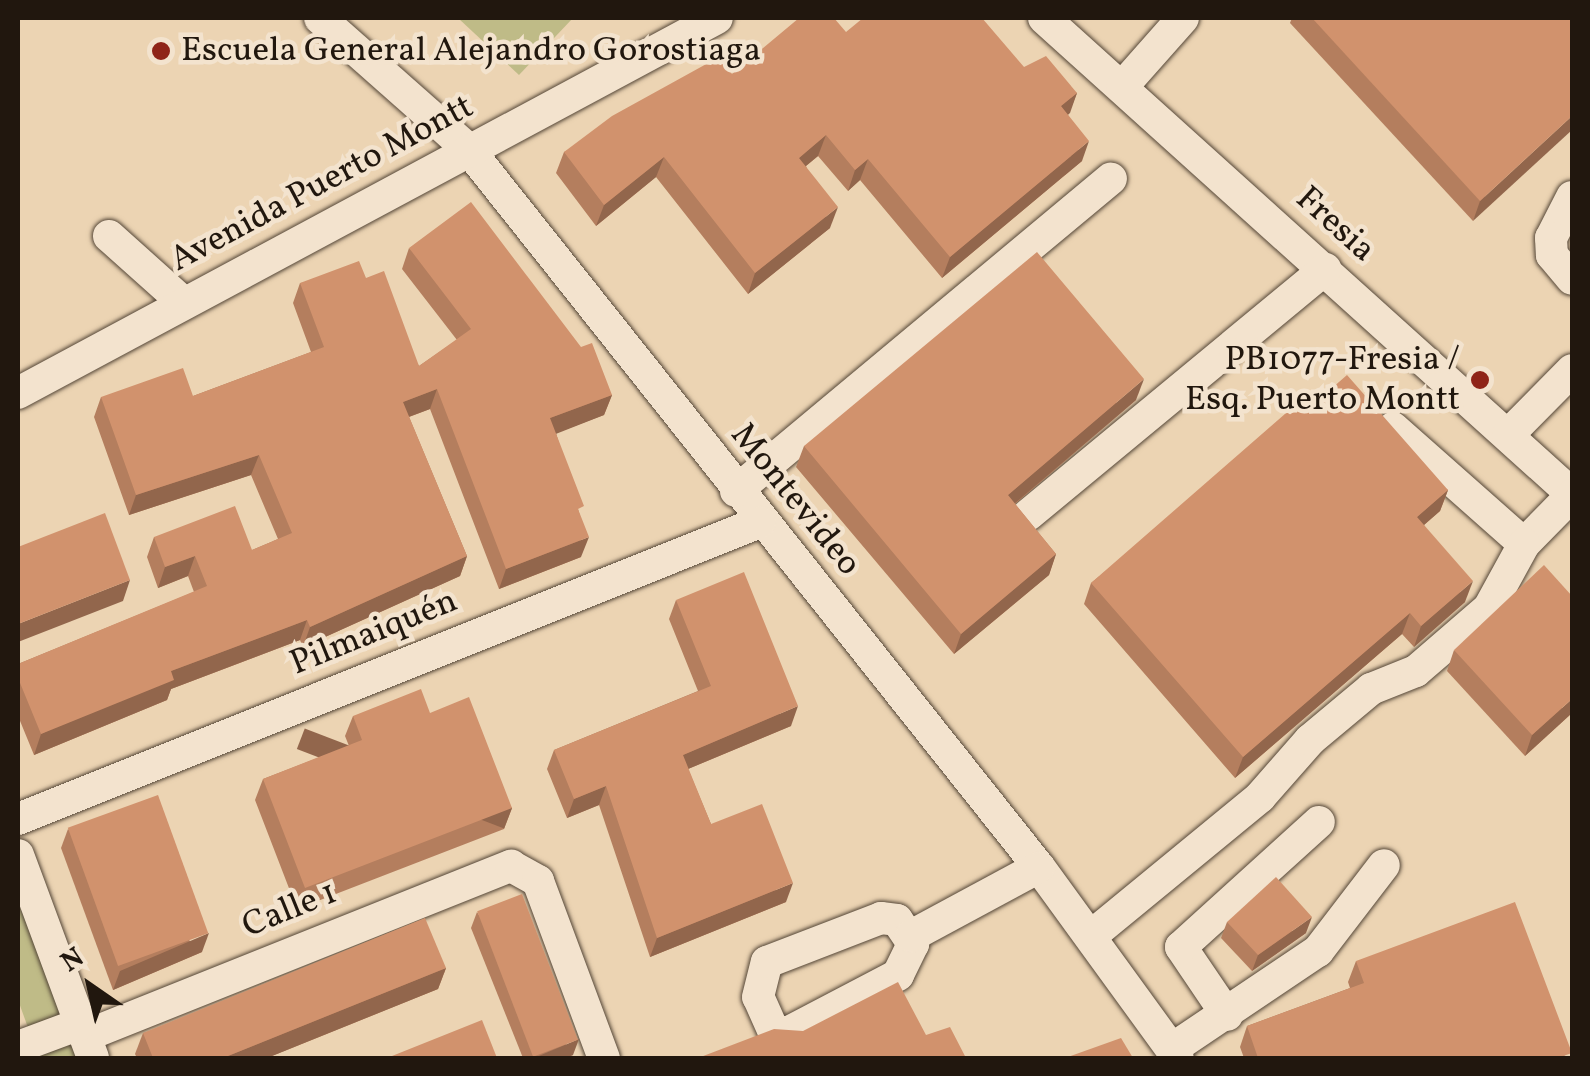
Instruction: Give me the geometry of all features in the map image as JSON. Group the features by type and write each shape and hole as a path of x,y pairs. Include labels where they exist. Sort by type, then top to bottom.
{"street":[{"name":"Montevideo","path":"320,18 469,150 760,522 1040,868 1175,1054"},
{"name":"Avenida Puerto Montt","path":"18,394 716,18"},
{"name":"Fresia","path":"1044,18 1572,494"},
{"path":"1122,87 1183,18"},
{"path":"736,491 1112,179"},
{"path":"1572,197 1551,238 1552,255 1572,279"},
{"path":"109,236 184,304"},
{"path":"1028,515 1325,269"},
{"path":"1508,436 1572,370"},
{"path":"1392,428 1524,544"},
{"path":"1091,936 1260,797 1310,740 1370,689 1416,671 1489,608 1524,544 1572,494"},
{"name":"Pilmaiquén","path":"18,819 760,522"},
{"path":"1227,1015 1181,947 1319,822"},
{"path":"1175,1054 1318,950 1384,865"},
{"name":"Calle 1","path":"18,1047 86,1040 503,867 527,870 538,880 604,1058"},
{"path":"911,936 1040,868"},
{"path":"20,870 86,1040"},
{"path":"882,918 897,920 911,936 907,961 884,985 787,1033 765,1022 758,981 780,954 882,918"}],"shaded area":[{"path":"458,18 573,18 519,75"},
{"path":"18,893 80,1058 39,1058 18,1000"}],"building":[{"path":"799,18 834,18 846,32 863,18 982,18 1024,67 1046,56 1077,93 1061,106 1089,141 950,257 868,159 855,170 826,135 799,158 838,207 755,273 664,157 604,205 564,152 612,116 719,57 732,74"},
{"path":"1312,18 1572,18 1572,116 1480,201"},
{"path":"471,202 581,347 592,343 612,395 550,418 584,506 578,509 589,537 506,569 437,389 403,402 467,556 310,627 307,620 171,671 174,680 41,734 18,678 18,664 207,586 195,556 165,567 154,537 235,506 252,550 292,533 259,455 136,495 101,397 183,368 193,396 324,347 300,283 359,261 366,278 384,271 419,366 471,329 409,248"},
{"path":"1037,252 1144,379 1008,495 1056,554 961,634 804,446"},
{"path":"1347,375 1448,490 1417,517 1473,581 1421,626 1410,613 1243,757 1091,583 1309,393 1316,402"},
{"path":"105,513 130,580 18,624 18,547"},
{"path":"1544,565 1572,596 1572,699 1532,735 1454,650"},
{"path":"744,572 798,706 683,755 711,824 762,804 793,883 657,938 606,786 574,799 554,750 711,686 676,600"},
{"path":"421,689 430,713 469,697 512,808 305,888 263,779 362,740 353,716"},
{"path":"158,795 208,933 118,966 68,828"},
{"path":"1276,877 1312,917 1258,955 1227,922"},
{"path":"522,894 578,1040 533,1057 477,911"},
{"path":"1515,902 1572,1053 1557,1058 1258,1058 1247,1026 1364,983 1356,961"},
{"path":"425,918 446,968 223,1058 153,1058 143,1033"},
{"path":"898,982 926,1035 950,1027 966,1058 698,1058 774,1029 803,1031"},
{"path":"482,1020 497,1058 387,1058"},
{"path":"1121,1038 1133,1058 1065,1058"}],"place":[{"name":"Escuela General Alejandro Gorostiaga","path":"161,51"},
{"name":"PB1077-Fresia / Esq. Puerto Montt","path":"1480,380"}]}
